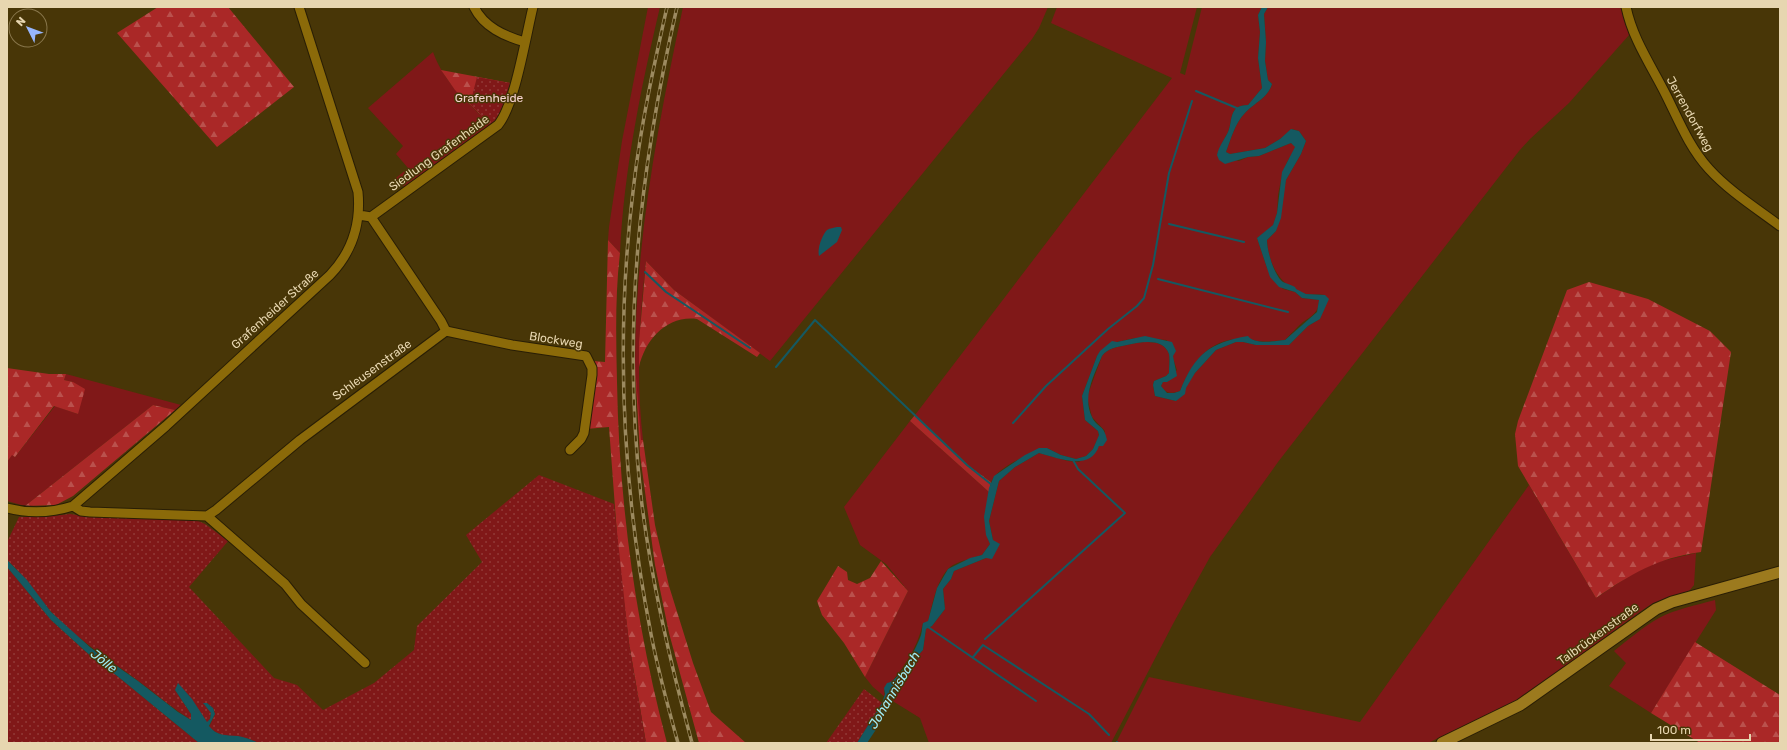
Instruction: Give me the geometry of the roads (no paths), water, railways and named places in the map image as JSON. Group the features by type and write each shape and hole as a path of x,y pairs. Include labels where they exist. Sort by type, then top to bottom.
{"main road":[{"name":"Talbrückenstraße","path":"1442,743 1520,705 1656,609 1672,602 1780,572"}],"street":[{"name":"Grafenheider Straße","path":"7,508 36,513 56,512 73,506 166,426 330,275 347,254 356,230 359,215 354,178 299,7"},
{"path":"474,7 480,17 491,28 525,42"},
{"name":"Siedlung Grafenheide","path":"371,217 498,125 504,119 508,109 533,7"},
{"name":"Jerrendorfweg","path":"1626,7 1634,35 1698,156 1722,181 1780,226"},
{"path":"359,215 371,217 441,321 446,331"},
{"name":"Blockweg","path":"446,331 512,345 586,356 592,368 592,375 584,433 582,440 570,450"},
{"name":"Schleusenstraße","path":"207,516 321,424 446,331"},
{"path":"73,506 81,511 90,512 207,516 285,584 301,604 365,664"}],"water":[{"name":"Johannisbach","path":"1262,7 1268,7 1264,14 1266,42 1265,61 1268,80 1272,84 1264,97 1249,109 1239,121 1226,152 1230,154 1265,148 1280,139 1291,129 1299,131 1306,141 1301,154 1286,180 1281,218 1276,231 1267,240 1267,245 1274,269 1283,282 1294,286 1296,289 1306,294 1325,295 1329,299 1320,319 1308,326 1289,345 1256,345 1236,342 1216,350 1195,373 1186,388 1185,394 1176,401 1155,396 1153,385 1154,381 1166,376 1169,373 1169,354 1162,345 1144,342 1120,346 1104,353 1090,386 1088,402 1092,417 1104,431 1107,440 1103,446 1099,446 1095,454 1088,459 1081,461 1064,460 1039,453 1015,467 999,481 989,521 993,540 1000,544 992,559 986,558 954,571 951,579 943,589 945,609 932,626 926,629 923,650 911,663 881,722 867,743 857,743 882,703 885,694 884,688 887,683 897,677 912,655 921,635 923,623 928,621 937,588 948,569 970,558 982,555 990,544 986,535 984,517 989,488 994,476 1025,455 1039,448 1047,448 1061,455 1076,459 1086,456 1093,449 1099,435 1098,431 1085,420 1082,396 1100,351 1112,341 1117,342 1145,336 1172,342 1176,351 1173,356 1177,376 1167,382 1163,382 1161,386 1167,393 1174,393 1180,391 1191,368 1198,359 1213,347 1223,342 1248,336 1255,341 1271,342 1285,340 1317,312 1319,300 1302,298 1295,292 1279,287 1270,277 1257,238 1273,225 1277,213 1282,172 1295,147 1291,143 1259,156 1248,157 1225,164 1219,160 1217,155 1228,132 1234,111 1237,108 1248,105 1262,88 1258,58 1260,32 1258,15"},
{"path":"841,227 842,230 837,242 819,256 819,246 825,232 828,229"},
{"name":"Jölle","path":"7,560 27,580 51,612 91,648 138,681 178,712 191,720 191,714 175,690 178,683 192,699 207,722 210,719 211,713 203,703 207,703 213,708 215,714 209,726 215,732 243,737 259,743 199,743 116,675 95,660 51,620 7,567"}],"waterway":[{"path":"1196,91 1239,109"},
{"path":"1013,423 1046,386 1108,329 1137,306 1144,298 1153,265 1169,173 1192,101"},
{"path":"1169,224 1244,242"},
{"path":"645,272 666,292 750,348"},
{"path":"1158,279 1288,312"},
{"path":"776,367 815,320 967,465 992,485"},
{"path":"985,639 1125,513 1078,469 1073,460"},
{"path":"928,627 1036,701"},
{"path":"973,657 983,645 1089,714 1109,735"}],"railway":[{"path":"667,7 644,117 634,183 628,239 623,353 624,409 633,522 651,634 678,743"},
{"path":"677,7 664,68 644,190 634,311 633,372 636,434 645,528 662,621 692,743"}],"park label":[{"name":"Grafenheide","path":"489,98"}]}
